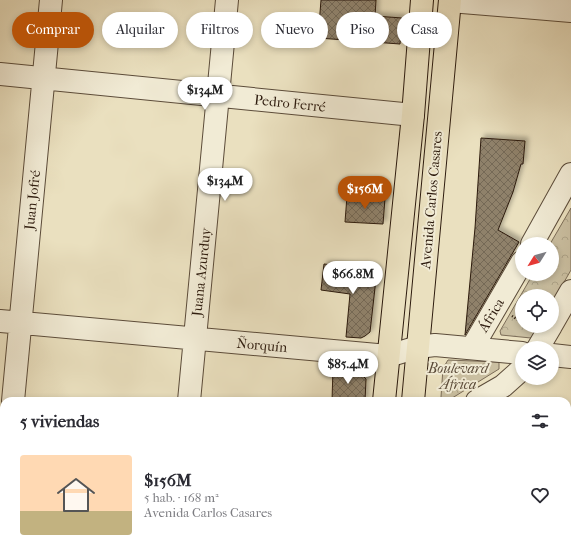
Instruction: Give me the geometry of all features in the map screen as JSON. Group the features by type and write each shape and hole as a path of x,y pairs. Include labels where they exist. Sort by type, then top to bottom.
{"main road":[{"name":"Avenida Carlos Casares","path":"384,397 413,115 422,0"},
{"name":"Avenida Carlos Casares","path":"413,397 450,1"}],"street":[{"name":"Juan Jofré","path":"13,397 10,322 43,79 51,0"},
{"name":"Juana Azurduy","path":"189,397 227,0"},
{"path":"450,1 571,11"},
{"name":"Pedro Ferré","path":"0,74 413,115"},
{"path":"536,237 571,174"},
{"name":"África","path":"472,348 515,274"},
{"path":"559,311 571,291"},
{"name":"Ñorquín","path":"10,322 388,356 418,347 435,345 515,352"},
{"path":"559,356 571,357"},
{"path":"484,397 503,386 515,375"}],"green space":[{"path":"571,208 571,270 559,291 559,289 524,289 529,281 559,281 559,237 554,237"},
{"path":"515,305 515,333 534,333 531,338 501,335 500,331"},
{"name":"Boulevard África","path":"448,360 499,362 499,369 454,397 441,397 443,368"}],"building":[{"path":"321,0 376,0 375,12 336,12 336,39 328,39 328,12 320,12"},
{"path":"389,17 397,18 397,44 389,43"},
{"path":"481,138 525,141 523,164 521,164 513,192 498,230 515,240 515,249 465,335 475,228"},
{"path":"347,196 385,198 383,224 345,222"},
{"path":"324,264 377,270 370,332 365,336 361,338 346,337 350,294 321,290"},
{"path":"333,368 356,369 366,379 365,397 332,397"}]}
